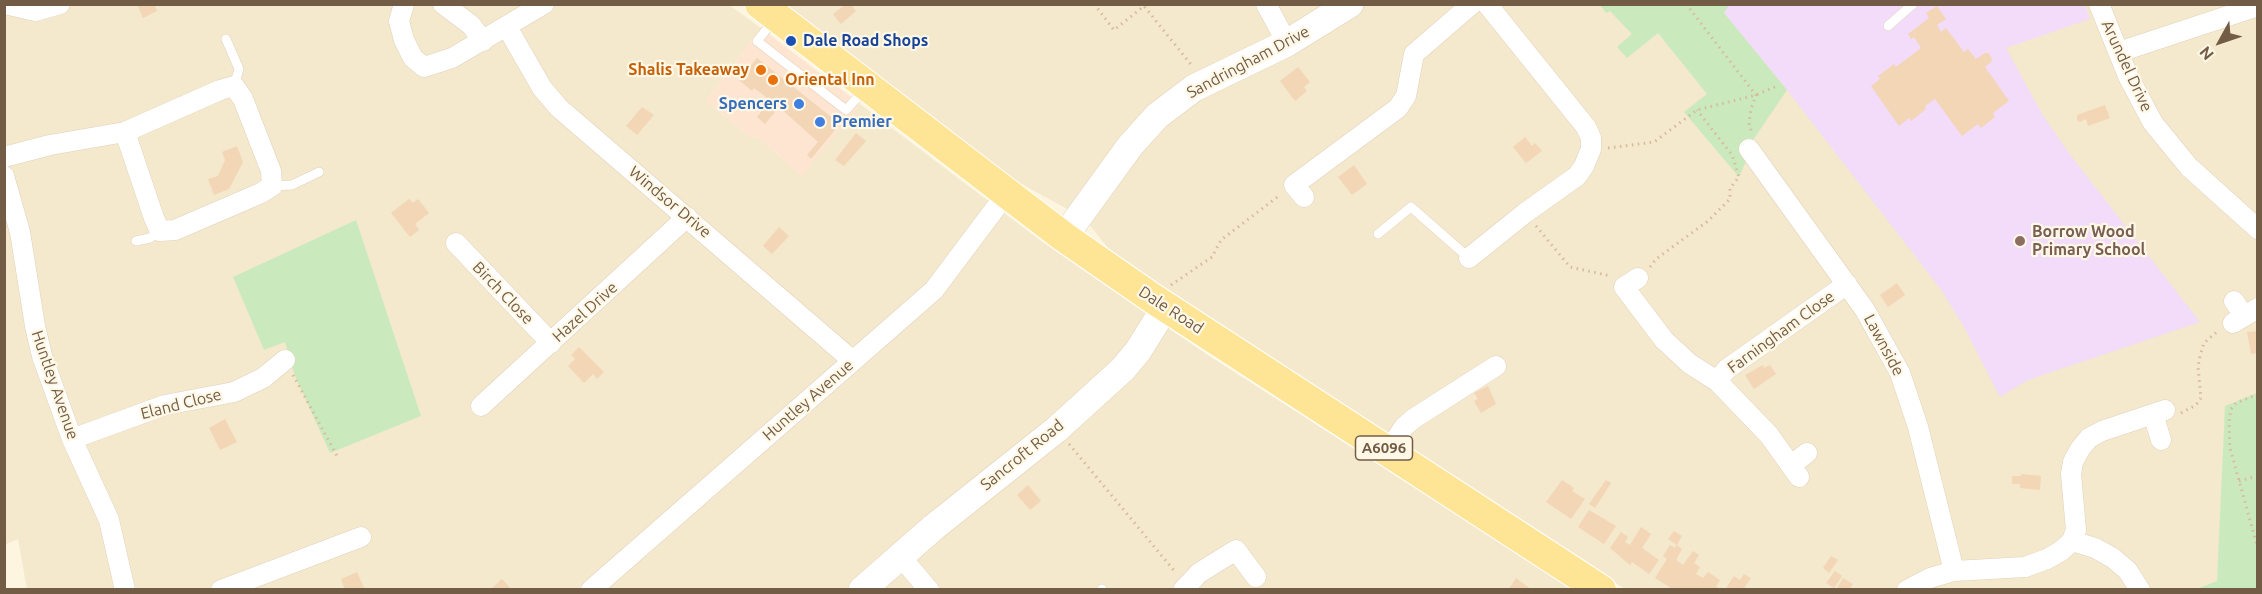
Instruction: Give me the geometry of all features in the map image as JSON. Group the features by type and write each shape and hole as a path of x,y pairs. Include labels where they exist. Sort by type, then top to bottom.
{"main road":[{"name":"Dale Road","path":"768,11 1064,237 1159,302 1601,590"}],"street":[{"path":"5,4 35,11 60,4"},
{"path":"404,4 399,21 404,40 413,58 424,67 452,58 544,4"},
{"path":"443,4 471,25 483,40"},
{"path":"1266,4 1287,43"},
{"name":"Sandringham Drive","path":"1064,237 1130,146 1157,116 1194,88 1287,43 1350,4"},
{"path":"1299,191 1398,108 1406,96 1413,54 1472,4"},
{"path":"1469,258 1525,213 1577,176 1591,149 1591,138 1586,127 1487,4"},
{"name":"Arundel Drive","path":"2099,4 2139,97 2162,134 2200,179 2258,229"},
{"path":"2119,52 2258,6"},
{"name":"Windsor Drive","path":"507,27 542,88 559,108 853,361"},
{"path":"4,157 125,132 234,86 243,99 271,171 272,186 261,193 175,230 160,231 125,132"},
{"name":"Lawnside","path":"1749,149 1848,284 1885,344 1906,390 1918,427 1954,571"},
{"name":"Huntley Avenue","path":"4,176 23,246 38,341 72,439 109,520 125,590"},
{"name":"Huntley Avenue","path":"591,590 934,290 1006,194"},
{"name":"Hazel Drive","path":"481,406 687,217"},
{"name":"Birch Close","path":"456,243 551,343"},
{"name":"Farningham Close","path":"1631,282 1664,340 1676,352 1717,381 1769,435 1795,471 1807,453"},
{"name":"Farningham Close","path":"1717,381 1727,369 1848,284"},
{"name":"Sancroft Road","path":"862,590 900,556 1057,429 1123,369 1138,351 1159,302"},
{"name":"Eland Close","path":"72,439 165,405 234,392 262,378 285,360"},
{"path":"1388,451 1404,427 1413,419 1496,366"},
{"path":"1907,590 1930,578 1954,571 2025,567 2047,559 2067,546 2076,530 2071,474 2075,456 2095,434 2159,412 2161,440"},
{"path":"221,590 361,537"},
{"path":"2072,540 2095,548 2113,558 2128,571 2140,590"},
{"path":"1184,588 1199,573 1236,550 1256,577"},
{"path":"900,556 929,590"}],"lane":[{"path":"1888,26 1913,4"},
{"path":"226,39 239,69 234,86"},
{"path":"272,186 292,185 319,172"},
{"path":"1378,234 1411,207 1469,258"},
{"path":"136,241 150,238 160,231"}],"path":[{"path":"1094,4 1114,30 1144,6 1205,83"},
{"path":"1686,4 1756,94"},
{"path":"1591,149 1629,147 1654,142 1697,110 1777,86"},
{"path":"1749,149 1756,142 1749,123 1750,109 1756,94"},
{"path":"1525,213 1570,267 1631,282 1647,271 1656,259 1708,221 1723,207 1730,199 1730,188 1739,177 1731,155 1697,110"},
{"path":"1159,302 1212,257 1221,240 1299,191"},
{"path":"2159,412 2174,408 2176,415 2199,402 2202,393 2198,367 2204,343 2242,312"},
{"path":"285,360 337,456"},
{"path":"2258,394 2236,403 2231,409 2230,448 2258,549"},
{"path":"1057,429 1184,588"},
{"path":"2239,481 2258,476"}],"shaded area":[{"name":"Borrow Wood Primary School","path":"1729,4 2085,5 2090,19 2006,48 2042,114 2071,156 2200,322 2028,380 2000,397 1964,327 1942,291 1787,90 1724,13"},
{"path":"4,5 729,5 761,28 706,101 753,139 756,136 801,175 860,104 1041,241 1206,354 1573,589 27,589 18,539 4,545"},
{"path":"783,5 2257,5 2257,589 1625,589 1112,253 1084,218 985,164"},
{"path":"761,28 860,104 802,176 756,136 753,139 706,101"}],"green space":[{"path":"1600,5 1729,5 1724,13 1787,90 1751,143 1739,177 1684,112 1707,94 1658,33 1627,58 1617,47 1632,34 1610,11 1606,13"},
{"path":"356,220 421,416 330,453 295,376 285,342 264,350 233,277"},
{"path":"2257,393 2257,589 2197,589 2217,581 2225,406"}],"building":[{"path":"137,4 154,4 157,11 143,18"},
{"path":"845,5 851,5 856,11 841,24 833,14"},
{"path":"1937,6 1946,19 1937,25 1941,32 1946,28 1964,52 1968,49 1976,59 1989,53 1992,59 1985,67 2009,101 1993,113 1995,117 1981,128 1978,124 1962,136 1935,99 1911,121 1909,118 1899,126 1871,86 1880,79 1878,76 1894,64 1896,67 1921,48 1914,37 1911,39 1908,34 1929,18 1926,13"},
{"path":"757,58 840,124 811,159 807,155 818,142 779,107 765,124 757,117 770,100 754,88 752,91 739,80"},
{"path":"1298,67 1310,82 1304,87 1307,91 1295,101 1280,81"},
{"path":"2105,105 2110,118 2088,126 2086,119 2080,122 2077,120 2077,115"},
{"path":"642,107 654,115 637,135 626,126"},
{"path":"856,133 866,141 844,166 835,160"},
{"path":"1525,137 1532,146 1535,143 1542,151 1526,163 1513,147"},
{"path":"237,146 243,162 229,189 214,195 208,179 218,176 225,160 222,152"},
{"path":"1354,165 1367,184 1352,195 1338,177"},
{"path":"409,199 413,203 418,199 429,213 415,224 419,230 410,237 391,213"},
{"path":"779,227 789,236 772,254 763,246"},
{"path":"1897,283 1905,295 1888,307 1880,295"},
{"path":"2258,331 2258,353 2251,354 2247,332"},
{"path":"579,347 604,372 597,379 593,374 584,383 568,366 575,359 571,355"},
{"path":"1763,365 1764,368 1770,365 1776,374 1754,389 1745,375"},
{"path":"1488,386 1496,404 1481,413 1474,401 1478,399 1474,393"},
{"path":"225,419 237,442 220,450 209,428"},
{"path":"2021,474 2041,476 2040,490 2020,488 2020,484 2012,484 2012,476 2021,476"},
{"path":"1562,480 1574,488 1572,491 1585,499 1571,519 1546,502"},
{"path":"1606,480 1611,483 1595,508 1589,504"},
{"path":"1028,485 1041,501 1030,510 1017,495"},
{"path":"1589,510 1616,526 1604,544 1578,527"},
{"path":"1641,527 1651,534 1642,548 1659,560 1649,574 1632,562 1630,565 1610,548 1621,532 1628,537 1625,542 1630,545"},
{"path":"1674,531 1682,536 1677,545 1668,539"},
{"path":"1670,545 1675,548 1676,545 1682,549 1676,560 1683,565 1693,551 1699,555 1694,563 1700,567 1696,574 1703,578 1708,572 1720,580 1716,586 1721,590 1674,590 1655,578 1667,559 1663,556"},
{"path":"1831,556 1838,560 1829,573 1823,568"},
{"path":"1835,571 1842,576 1834,588 1826,583"},
{"path":"357,572 365,590 345,590 341,579"},
{"path":"1744,574 1751,578 1743,590 1725,590 1734,576 1740,580"},
{"path":"1516,578 1532,590 1508,590"},
{"path":"1843,578 1853,584 1849,590 1836,590"},
{"path":"502,579 512,590 490,590"}],"place":[{"name":"Dale Road Shops","path":"791,41"},
{"name":"Shalis Takeaway","path":"761,70"},
{"name":"Oriental Inn","path":"773,80"},
{"name":"Spencers","path":"799,104"},
{"name":"Premier","path":"820,122"},
{"name":"Borrow Wood Primary School","path":"2020,241"}]}
